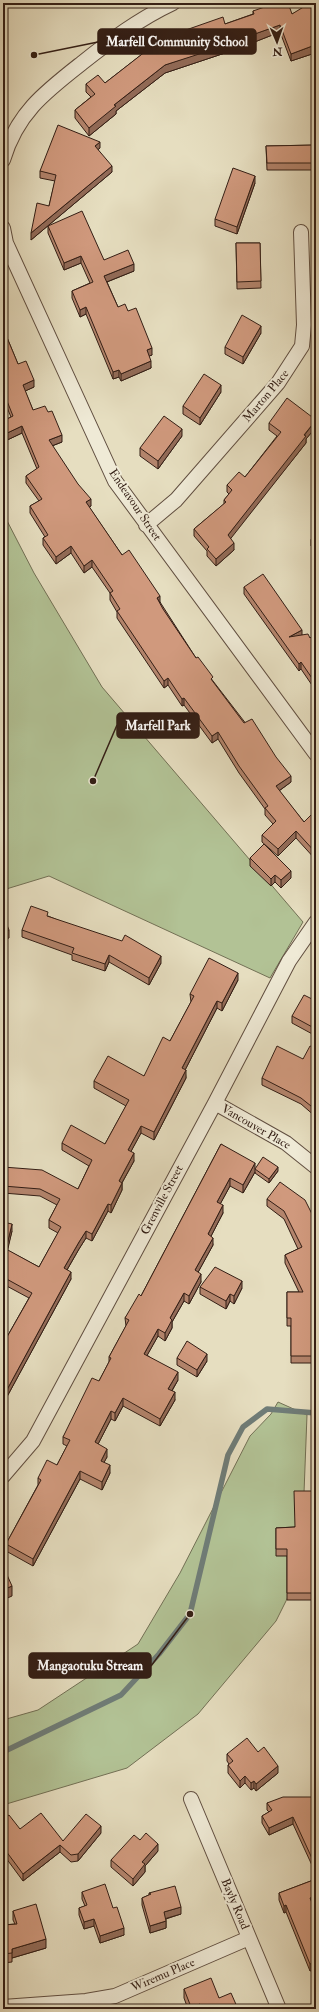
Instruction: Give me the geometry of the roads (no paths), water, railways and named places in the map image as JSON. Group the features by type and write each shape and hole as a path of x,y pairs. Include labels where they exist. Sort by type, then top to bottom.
{"street":[{"path":"3,160 9,141 23,118 41,96 127,28 173,3"},
{"name":"Endeavour Street","path":"3,228 6,243 115,481 316,754"},
{"name":"Marton Place","path":"146,525 176,500 278,383 302,346 304,325 301,232"},
{"name":"Grenville Street","path":"3,1476 33,1441 215,1103 289,961 316,922"},
{"name":"Vancouver Place","path":"215,1103 286,1143 316,1167"},
{"name":"Bayly Road","path":"191,1799 279,2009"},
{"name":"Wiremu Place","path":"3,2007 86,2001 115,1996 249,1938"}],"waterway":[{"path":"3,1752 121,1695 159,1654 190,1614 228,1455 243,1427 267,1409 316,1413"}],"place":[{"name":"Marfell Community School","path":"34,55"},
{"name":"Marfell Park","path":"93,781"},
{"name":"Mangaotuku Stream","path":"190,1614"}]}
